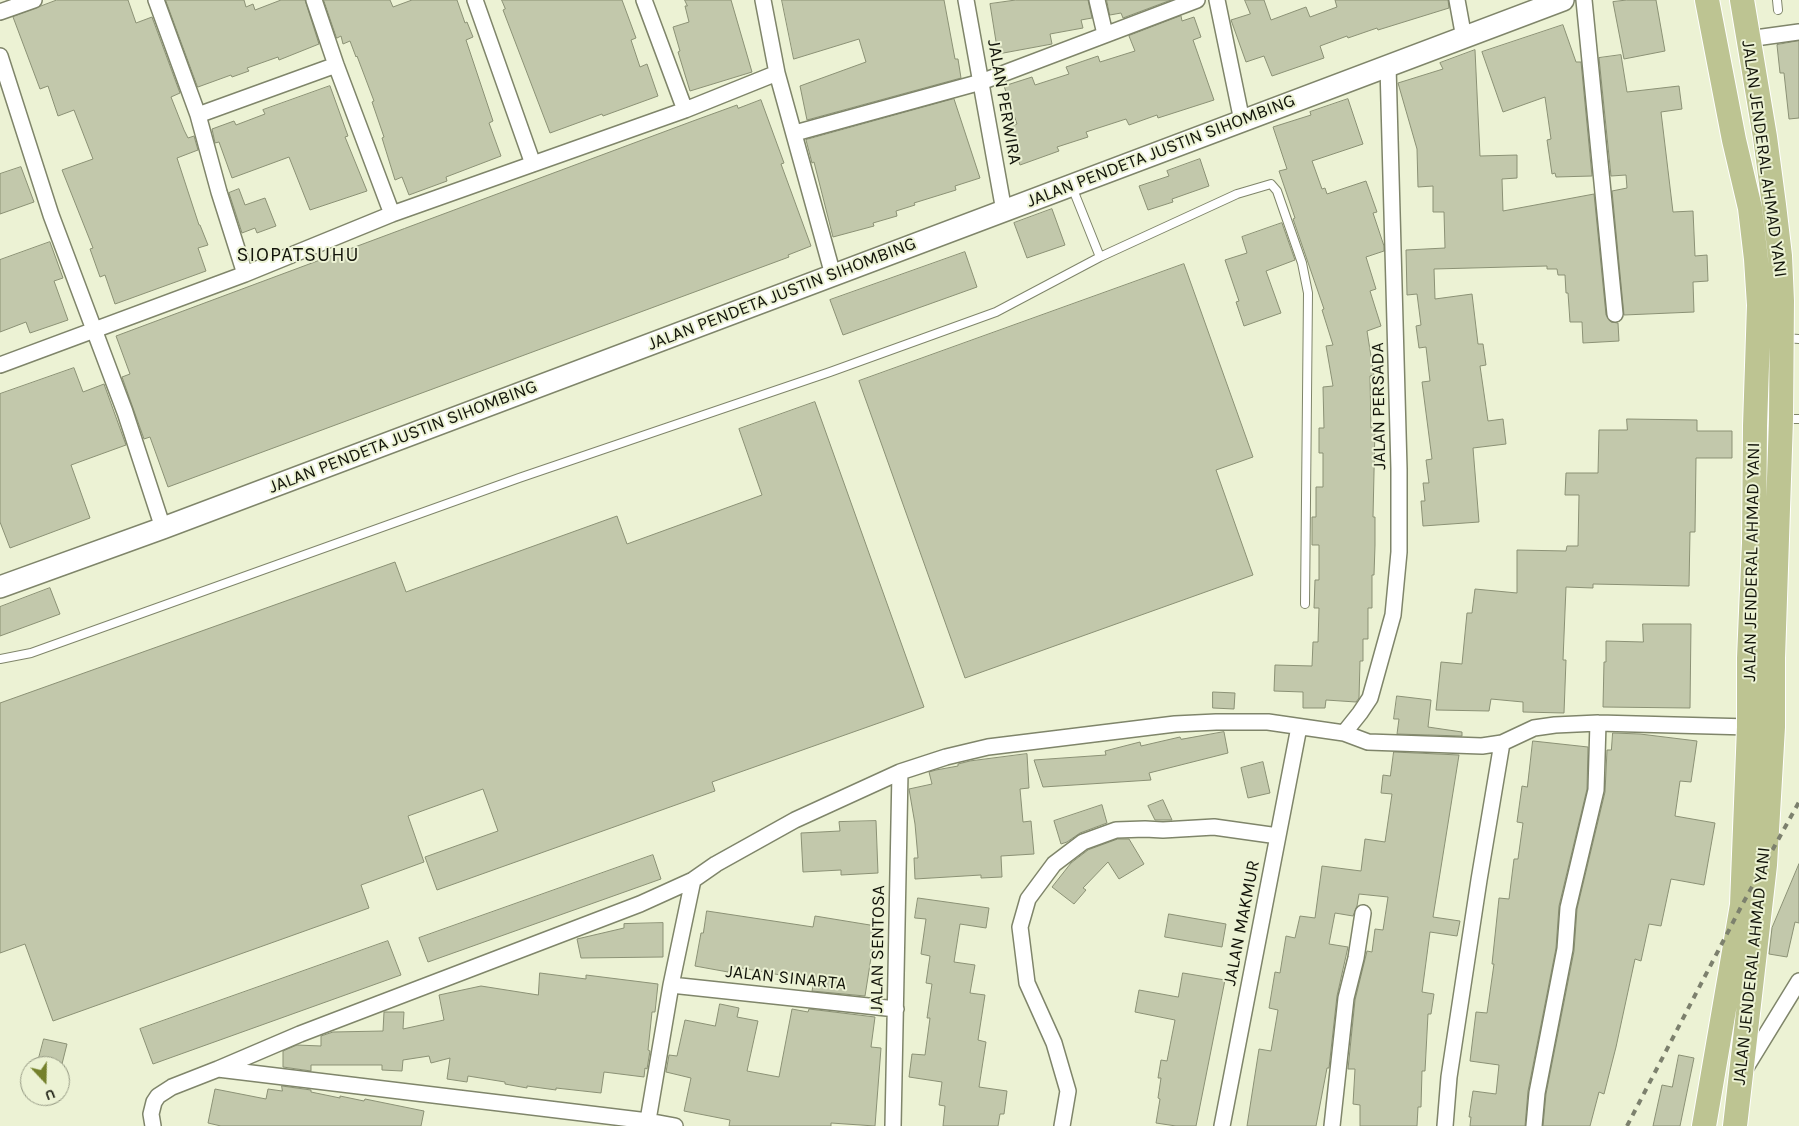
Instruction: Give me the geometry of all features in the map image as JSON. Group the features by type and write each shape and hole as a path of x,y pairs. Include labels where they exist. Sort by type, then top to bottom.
{"main road":[{"name":"JALAN JENDERAL AHMAD YANI","path":"1707,0 1734,140 1750,208 1756,258 1771,303 1790,339 1773,658 1773,727 1765,864 1735,1126"},
{"name":"JALAN JENDERAL AHMAD YANI","path":"1704,1126 1740,922 1749,726 1755,426 1771,303 1780,256 1765,137 1742,0"},
{"path":"1755,426 1787,421"}],"street":[{"path":"0,12 34,0"},
{"path":"156,0 198,115 219,192 245,274"},
{"path":"314,0 336,65 392,214"},
{"path":"475,0 534,164"},
{"path":"644,0 685,110"},
{"path":"763,0 777,72 834,275"},
{"name":"JALAN PERWIRA","path":"966,0 1004,211"},
{"path":"1097,0 1105,34"},
{"path":"795,133 981,82 1197,0"},
{"path":"1217,0 1242,121"},
{"path":"1457,0 1464,38"},
{"name":"JALAN PENDETA JUSTIN SIHOMBING","path":"0,587 163,528 1563,0"},
{"path":"1584,0 1616,314"},
{"path":"1748,39 1799,32"},
{"path":"0,56 51,215 126,412 163,528"},
{"path":"198,115 336,65"},
{"name":"JALAN PERSADA","path":"1344,733 1370,698 1393,615 1399,552 1399,469 1388,66"},
{"path":"0,365 245,274 392,214 685,110 777,72"},
{"path":"153,1126 151,1114 154,1102 158,1096 172,1087 300,1034 640,904 693,880 716,864 795,820 900,772 946,757 988,747 1175,724 1268,722 1344,733 1368,742 1482,746 1502,742 1534,728 1555,725 1598,723 1749,726"},
{"path":"1534,1126 1537,1093 1565,949 1568,908 1596,790 1598,723"},
{"name":"JALAN MAKMUR","path":"1222,1126 1299,727"},
{"path":"1445,1126 1449,1077 1502,742"},
{"name":"JALAN SENTOSA","path":"893,1126 900,772"},
{"path":"1062,1126 1068,1091 1054,1043 1027,983 1020,927 1028,899 1054,864 1083,842 1116,830 1214,827 1278,836"},
{"path":"648,1123 671,985 693,880"},
{"path":"1332,1126 1346,998 1356,958 1363,913"},
{"path":"1740,1078 1799,981"},
{"name":"JALAN SINARTA","path":"671,985 896,1009"},
{"path":"218,1069 675,1126"}],"lane":[{"path":"1777,0 1778,10"},
{"path":"0,659 30,654 519,478 996,312 1100,257 1237,194 1271,184 1277,191 1302,263 1308,294 1305,604"},
{"path":"1071,185 1100,257"}],"building":[{"path":"57,0 128,0 136,23 152,17 180,93 171,97 188,138 194,136 198,150 177,158 199,225 208,245 198,248 206,271 115,304 105,275 100,277 90,249 93,248 62,170 93,159 74,110 58,116 48,86 40,89 13,17"},
{"path":"166,0 244,0 246,7 253,4 255,10 281,0 305,0 319,44 279,60 278,57 247,68 249,71 232,77 231,75 198,87"},
{"path":"324,0 390,0 393,7 412,0 457,0 465,23 467,22 473,37 466,40 493,121 489,123 501,156 446,177 447,181 409,195 402,177 395,180 382,138 384,137 372,102 374,101 357,56 350,41 343,44 341,36 337,38"},
{"path":"502,0 622,0 636,38 631,40 640,67 647,64 658,96 550,133 503,10 505,9"},
{"path":"685,0 731,0 752,72 690,91 678,52 680,51 673,27 689,22"},
{"path":"782,0 944,0 955,59 958,59 961,78 807,120 800,86 866,62 859,39 794,59"},
{"path":"1016,0 1088,0 1092,18 1081,20 1083,28 1050,34 1052,44 998,54 990,4"},
{"path":"1107,0 1171,0 1123,18 1121,13 1110,15"},
{"path":"1245,0 1264,0 1271,20 1306,7 1310,17 1337,7 1335,0 1448,0 1449,8 1378,30 1377,28 1348,38 1347,36 1320,46 1324,58 1272,76 1264,56 1246,62 1231,20 1250,14"},
{"path":"1656,0 1665,51 1624,59 1613,2"},
{"path":"1181,16 1182,21 1194,17 1201,37 1193,40 1214,100 1158,118 1157,115 1129,125 1126,119 1086,132 1088,137 1057,147 1059,151 1020,165 1007,128 1017,124 1004,86 1032,77 1035,85 1069,74 1066,67 1098,56 1100,62 1135,51 1129,36"},
{"path":"1563,25 1576,62 1581,62 1592,176 1556,177 1555,173 1552,174 1547,140 1551,139 1545,97 1503,112 1482,52"},
{"path":"1799,41 1799,118 1789,119 1784,73 1780,73 1777,45"},
{"path":"1475,50 1480,156 1517,155 1517,178 1502,179 1503,211 1594,194 1606,315 1611,322 1618,323 1619,341 1583,343 1582,322 1570,322 1565,275 1558,275 1557,269 1547,269 1547,266 1434,269 1435,299 1472,294 1478,344 1483,344 1486,365 1480,366 1488,421 1503,419 1506,444 1473,448 1479,522 1423,526 1421,501 1425,501 1423,483 1429,483 1426,460 1432,459 1422,382 1430,381 1426,347 1419,348 1416,326 1421,325 1417,294 1407,295 1406,250 1445,248 1444,212 1433,212 1433,186 1418,187 1417,149 1398,83 1443,69 1440,63"},
{"path":"1621,55 1627,92 1679,86 1682,109 1661,112 1673,212 1693,211 1695,256 1707,255 1708,281 1693,282 1694,312 1624,315 1612,191 1627,188 1626,175 1611,176 1599,58"},
{"path":"330,86 348,136 345,137 367,191 310,210 289,157 232,178 219,142 215,143 212,129 234,121 236,125 265,114 263,110"},
{"path":"954,99 980,178 955,186 956,190 914,203 915,205 896,211 897,216 873,223 874,226 833,237 814,162 812,163 806,140"},
{"path":"1348,99 1363,144 1312,161 1322,189 1325,188 1327,194 1366,181 1377,212 1373,213 1384,246 1384,251 1366,257 1376,289 1370,291 1381,326 1367,331 1374,375 1370,376 1371,428 1375,428 1373,517 1375,517 1375,545 1374,575 1372,575 1372,608 1368,608 1368,639 1363,639 1363,661 1360,661 1359,698 1356,702 1326,700 1325,708 1303,708 1303,692 1274,691 1275,665 1312,666 1313,642 1318,642 1319,608 1314,608 1315,580 1319,580 1319,545 1312,545 1312,517 1316,517 1316,487 1323,487 1323,453 1319,453 1319,428 1324,428 1323,387 1333,386 1326,346 1333,345 1322,310 1324,309 1293,219 1295,218 1279,171 1287,169 1273,127 1311,115 1310,112"},
{"path":"761,100 784,163 781,164 811,246 788,255 789,257 168,487 150,437 144,439 122,377 130,374 116,336 693,121 737,105 738,108"},
{"path":"1200,159 1209,186 1172,199 1173,202 1148,210 1139,186 1169,176 1167,171"},
{"path":"21,167 34,202 0,214 0,174"},
{"path":"239,189 245,205 265,198 276,226 257,233 255,228 242,233 229,193"},
{"path":"1052,209 1065,245 1027,258 1014,223"},
{"path":"1282,223 1295,260 1266,271 1281,313 1244,326 1236,302 1239,301 1225,260 1247,253 1242,237"},
{"path":"50,242 63,278 54,281 68,320 30,333 26,322 0,332 0,260"},
{"path":"965,252 977,287 843,335 830,300"},
{"path":"1184,264 1253,457 1216,470 1253,575 965,678 859,381"},
{"path":"74,368 83,392 104,384 126,445 71,465 90,518 10,548 0,522 0,394"},
{"path":"815,402 924,707 712,782 715,791 437,890 425,857 498,831 483,789 408,816 424,862 361,885 369,908 53,1021 25,944 0,953 0,703 395,562 406,592 617,516 627,544 762,495 739,429"},
{"path":"1627,419 1697,420 1697,431 1732,431 1732,458 1696,458 1695,532 1690,532 1689,586 1593,584 1593,588 1566,587 1563,660 1566,660 1564,713 1523,712 1523,702 1491,699 1489,711 1436,710 1441,662 1462,664 1467,613 1472,613 1475,589 1517,593 1517,550 1566,551 1567,546 1578,546 1579,495 1565,495 1566,473 1598,473 1599,430 1627,430"},
{"path":"50,588 60,614 0,636 0,607"},
{"path":"1643,624 1691,624 1690,708 1603,707 1606,641 1643,642"},
{"path":"1213,692 1235,693 1234,709 1213,708"},
{"path":"1397,696 1431,700 1428,727 1462,732 1462,736 1397,734 1399,719 1394,719"},
{"path":"1224,732 1228,753 1149,773 1151,780 1043,787 1034,760 1106,755 1105,751 1140,742 1141,746 1180,737 1181,739"},
{"path":"1613,733 1640,734 1697,741 1691,782 1680,781 1675,816 1715,823 1704,885 1671,879 1661,926 1649,924 1641,961 1635,959 1604,1094 1599,1092 1590,1126 1543,1126 1546,1094 1574,951 1577,909 1605,792 1607,750 1611,750"},
{"path":"1533,741 1588,747 1587,789 1559,906 1556,948 1528,1091 1525,1126 1470,1126 1471,1117 1469,1117 1473,1091 1496,1094 1499,1065 1470,1061 1476,1012 1487,1013 1494,964 1492,964 1499,898 1509,899 1514,859 1518,859 1523,823 1517,822 1522,786 1527,787"},
{"path":"1394,752 1459,755 1433,917 1460,921 1457,936 1430,932 1422,992 1434,994 1431,1014 1428,1014 1425,1071 1422,1071 1421,1107 1418,1107 1417,1126 1360,1126 1360,1105 1353,1104 1355,1069 1348,1069 1355,1000 1367,951 1372,952 1375,929 1383,930 1388,897 1359,894 1353,916 1335,913 1329,944 1348,947 1337,996 1329,1068 1327,1068 1316,1126 1247,1126 1259,1049 1271,1051 1278,1010 1269,1008 1275,972 1280,973 1286,936 1295,938 1300,916 1315,918 1322,866 1361,871 1365,839 1385,842 1392,794 1381,793 1383,775 1390,776"},
{"path":"1027,754 1029,788 1020,789 1023,822 1031,821 1034,854 1001,856 1002,877 981,878 981,875 915,879 914,858 918,858 909,789 932,784 929,772 958,766 958,764 970,761"},
{"path":"1263,762 1270,793 1248,798 1241,768"},
{"path":"1163,800 1172,820 1155,820 1148,806"},
{"path":"1102,805 1107,823 1080,833 1061,844 1054,821"},
{"path":"876,821 878,873 841,875 841,870 803,872 801,833 840,831 839,822"},
{"path":"1118,839 1129,839 1144,864 1119,879 1108,862 1083,888 1086,890 1074,904 1052,887 1071,863 1088,850"},
{"path":"653,855 661,879 428,962 419,938"},
{"path":"1799,864 1799,923 1795,922 1787,957 1769,954 1772,928"},
{"path":"918,898 989,908 986,928 960,924 954,962 975,965 970,993 985,995 978,1040 986,1042 979,1087 1007,1091 1004,1114 1000,1114 998,1126 943,1126 945,1106 939,1105 942,1082 909,1077 912,1054 925,1055 930,1018 927,1018 932,984 926,983 930,956 921,954 926,919 915,918"},
{"path":"707,911 813,927 815,916 876,926 865,996 812,991 814,981 730,966 728,972 695,966"},
{"path":"1169,914 1226,924 1222,947 1165,937"},
{"path":"663,923 663,957 581,958 577,939 624,928 624,924"},
{"path":"388,941 401,975 153,1064 140,1029"},
{"path":"540,973 586,979 586,975 658,984 655,1012 652,1012 648,1050 650,1051 644,1077 604,1072 601,1093 527,1086 527,1088 468,1076 467,1082 447,1079 450,1058 431,1063 429,1056 403,1060 402,1071 382,1070 382,1065 311,1065 311,1071 283,1067 283,1051 297,1045 321,1046 321,1036 333,1032 383,1031 384,1012 404,1012 403,1029 444,1020 439,995 481,986 538,995"},
{"path":"1183,973 1225,980 1196,1126 1156,1123 1160,1099 1158,1098 1161,1078 1158,1078 1161,1060 1167,1061 1175,1020 1135,1012 1139,990 1178,997"},
{"path":"720,1004 739,1008 737,1017 758,1021 747,1071 779,1077 792,1009 808,1012 809,1009 875,1017 871,1047 881,1048 875,1126 831,1123 831,1126 729,1126 730,1120 684,1111 691,1078 666,1072 669,1055 677,1056 685,1020 715,1026"},
{"path":"44,1039 67,1044 64,1056 40,1056"},
{"path":"1679,1055 1694,1058 1680,1126 1653,1126 1662,1085 1672,1087"},
{"path":"282,1086 311,1090 311,1092 340,1098 340,1096 364,1101 365,1099 424,1111 421,1126 221,1126 208,1123 215,1089 266,1099 268,1089 282,1091"}],"railway":[{"path":"1627,1126 1742,905 1799,802"}],"district":[{"name":"SIOPATSUHU","path":"298,255"}]}
